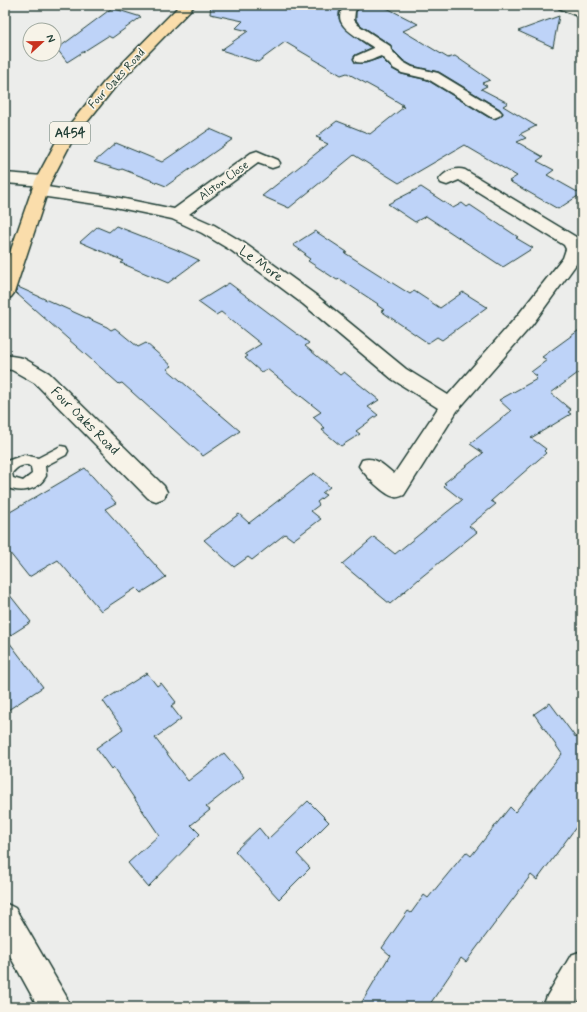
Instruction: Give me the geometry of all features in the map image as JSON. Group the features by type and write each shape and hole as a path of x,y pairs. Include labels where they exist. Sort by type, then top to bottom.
{"main road":[{"name":"Four Oaks Road","path":"5,293 42,186 65,140 110,84 188,5"}],"street":[{"path":"354,5 349,10 347,21 353,28 385,49 398,65 407,70 433,76 486,112"},
{"path":"564,5 582,14"},
{"path":"361,59 385,49"},
{"name":"Alston Close","path":"177,215 257,156 272,163"},
{"path":"370,466 396,489 450,406 525,320 571,259 575,249 570,241 459,173 447,180"},
{"name":"Le More","path":"5,178 177,215 208,229 238,247 310,300 399,374 450,406"},
{"name":"Four Oaks Road","path":"5,362 16,363 42,378 156,492"},
{"path":"5,918 55,1007"},
{"path":"558,1007 582,966"}],"lane":[{"path":"38,464 61,452"},
{"path":"22,459 32,460 38,464 39,476 29,485 18,487 5,476 11,464 22,459"}],"building":[{"path":"211,5 344,5 339,12 339,19 342,25 371,48 355,55 353,58 355,63 366,63 381,58 392,69 401,74 427,80 488,117 495,119 503,114 500,109 439,72 413,66 404,61 392,49 391,45 359,24 356,20 356,12 362,5 381,5 418,24 403,31 448,58 455,56 490,80 482,83 487,86 481,89 508,103 503,106 536,126 520,134 526,138 517,142 543,157 537,161 554,170 547,175 581,194 558,209 509,181 517,176 464,145 399,183 354,155 289,208 262,196 328,144 316,137 337,121 370,134 404,107 387,95 347,73 341,75 285,42 258,62 221,50 248,31 236,28 243,21 210,14"},
{"path":"112,8 141,17 112,38 108,36 67,62 62,56 62,45"},
{"path":"559,16 553,47 518,31"},
{"path":"210,129 233,139 166,186 122,169 120,170 94,162 116,143 162,162"},
{"path":"421,187 453,208 462,203 467,207 470,205 518,237 516,238 533,248 503,267 426,216 415,222 388,204"},
{"path":"116,226 199,260 168,283 121,263 124,261 80,242 97,227 109,232"},
{"path":"315,231 347,252 345,253 410,294 414,291 440,308 463,292 487,307 442,340 437,337 428,343 381,311 384,310 377,305 378,304 340,279 337,280 308,261 310,259 304,255 306,254 293,245"},
{"path":"229,283 309,343 305,346 340,375 344,372 379,400 368,407 378,415 356,431 360,434 341,446 322,430 325,428 313,417 321,412 267,369 261,372 245,358 248,356 245,354 261,344 221,312 216,315 198,302"},
{"path":"18,287 111,330 115,328 138,347 146,343 172,366 167,369 240,431 203,456 122,383 119,384 16,293"},
{"path":"582,328 582,370 551,393 571,410 568,412 571,414 531,438 546,449 544,451 546,453 491,501 496,504 469,526 477,532 390,604 342,564 374,537 395,554 462,500 444,486 446,484 444,483 483,453 470,444 511,411 499,400 537,379 535,377 537,376 531,372 547,360 542,357"},
{"path":"85,468 116,503 105,509 166,577 141,593 136,588 101,611 58,560 29,577 5,547 5,515"},
{"path":"314,473 330,487 322,493 326,495 317,502 319,505 311,511 321,519 293,540 285,534 252,560 248,557 234,567 204,540 239,514 249,523"},
{"path":"5,589 31,622 6,638 43,687 5,712"},
{"path":"147,673 157,686 161,683 176,702 171,706 181,719 155,738 188,781 224,753 244,777 206,807 210,810 191,825 200,834 148,887 128,863 159,835 113,767 111,769 96,748 123,729 103,701"},
{"path":"550,703 576,738 582,730 582,819 537,880 531,875 466,962 461,958 428,1007 359,1007 390,955 382,948 408,911 411,913 424,895 428,898 466,852 471,856 510,807 515,812 562,754 534,714"},
{"path":"308,801 329,822 297,854 310,868 279,899 235,851 259,828 268,839"}]}
